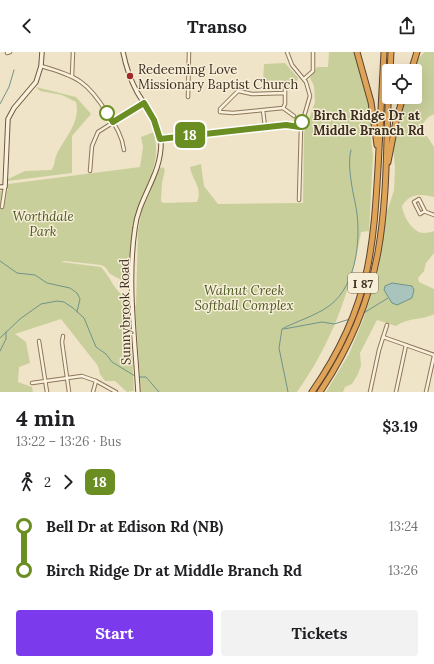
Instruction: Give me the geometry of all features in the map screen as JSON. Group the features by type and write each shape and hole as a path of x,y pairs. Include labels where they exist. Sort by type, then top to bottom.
{"highway":[{"path":"357,52 374,116 378,164"},
{"name":"I 87","path":"312,392 333,358 353,314 362,288 373,238 384,52"},
{"path":"390,52 390,64"},
{"path":"413,64 417,52"},
{"name":"I 87","path":"320,392 342,355 356,326 370,284 379,242 385,179 388,104"},
{"path":"385,179 396,121 401,104"}],"main road":[{"path":"0,187 5,187 8,119 14,108 36,82 41,66 42,52"},
{"name":"Sunnybrook Road","path":"123,52 129,76 154,120 160,139 158,168 141,206 135,227 132,305 138,392"}],"street":[{"path":"72,76 73,52"},
{"path":"188,97 189,52"},
{"path":"287,52 290,61 304,79 309,89 310,96 300,127 299,200"},
{"path":"304,79 313,71 313,52"},
{"path":"41,66 72,76 93,92 120,132 124,150"},
{"path":"283,108 285,104 285,88"},
{"path":"285,93 252,94 238,91 220,109 220,112 233,113 283,108 294,116"},
{"path":"90,172 90,154 94,138 98,132 144,103"},
{"path":"263,110 266,127"},
{"path":"160,139 286,125 300,127"},
{"path":"2,207 5,187"},
{"path":"425,211 420,214 414,202 419,200 425,211 434,215"},
{"path":"370,392 387,325"},
{"path":"63,336 62,342 70,392"},
{"path":"383,337 434,355 426,392"},
{"path":"39,341 47,392"},
{"path":"396,392 406,345"},
{"path":"32,383 82,376 96,380 116,392"},
{"path":"93,392 96,380"}],"green space":[{"name":"Walnut Creek Softball Complex","path":"329,52 355,52 372,117 370,132 373,156 369,231 361,232 352,275 346,295 330,335 320,354 297,392 141,392 135,305 136,306 138,230 143,206 160,168 163,167 165,170 162,183 161,201 163,203 197,202 199,192 190,167 201,164 204,186 218,204 303,203 304,133 315,102 314,86 310,78 317,67 328,67"},
{"path":"425,52 434,52 434,114 424,123 421,129 421,136 427,136 434,147 434,197 420,195 412,197 402,206 404,214 412,227 424,233 434,231 434,253 426,263 424,271 418,278 419,282 434,289 434,314 407,321 396,326 377,320 360,353 361,366 352,384 345,387 343,392 326,392 349,354 363,320 378,273 387,212 394,190 395,167 393,147 397,127 404,104 422,104 422,64 416,64 420,56"},
{"path":"285,63 298,78 297,83 291,86 263,85 264,64"},
{"path":"36,87 76,97 91,114 72,136 72,173 8,181 8,179 25,171 51,170 59,149 74,124 77,110 76,102 62,95 40,91"},
{"name":"Worthdale Park","path":"154,132 156,157 152,172 154,173 133,223 129,284 110,274 105,267 101,265 64,261 61,262 101,267 120,294 129,299 134,391 127,392 115,381 105,381 100,374 98,366 61,319 15,334 26,342 30,363 19,367 18,382 32,387 33,392 0,392 0,191 8,190 8,184 140,167 143,147 141,137"}],"water":[{"path":"392,283 412,286 414,290 412,298 397,305 392,303 384,290 385,286"}],"waterway":[{"path":"0,104 9,87 14,70"},
{"path":"288,392 279,348 282,329 318,313 339,297 352,272 356,258 358,229 351,183 351,150"},
{"path":"0,261 17,273 35,275 47,283 70,288 77,293 80,299 77,312"},
{"path":"362,314 388,298"},
{"path":"0,338 20,319 41,304 57,301 64,302 84,318 96,347 106,354 112,362 135,376"},
{"path":"284,329 322,322 334,324 350,319"},
{"path":"0,351 6,339 6,332"},
{"path":"139,377 146,377 159,392"}],"bus line":[{"name":"18","path":"107,113 113,122 144,103 154,120 160,139 286,125 300,127 302,122"}],"place":[{"name":"Redeeming Love Missionary Baptist Church","path":"130,76"},
{"name":"Birch Ridge Dr at Middle Branch Rd","path":"302,122"}]}
